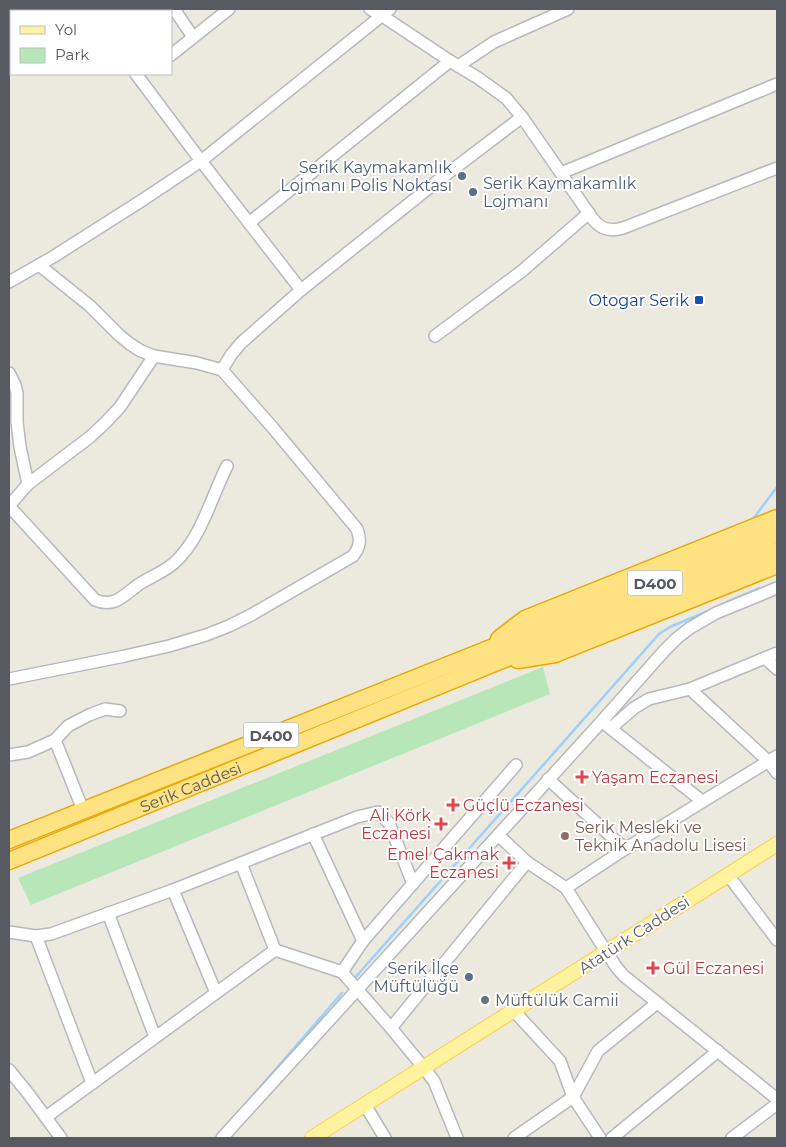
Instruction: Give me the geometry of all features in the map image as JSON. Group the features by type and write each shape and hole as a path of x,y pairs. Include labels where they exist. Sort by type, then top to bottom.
{"highway":[{"path":"486,658 525,619 777,518"},
{"name":"D400","path":"536,638 777,534"},
{"name":"D400","path":"536,638 777,551"},
{"path":"486,658 555,654 777,565"},
{"name":"Serik Caddesi","path":"9,840 83,810 536,638"},
{"name":"Serik Caddesi","path":"9,861 486,658"},
{"path":"9,848 37,829"}],"main road":[{"name":"Atatürk Caddesi","path":"312,1138 777,844"}],"street":[{"path":"174,9 192,37"},
{"path":"172,54 229,9"},
{"path":"370,9 386,12 454,63 506,98 522,117 596,223 609,230 617,230 777,168"},
{"path":"249,223 454,63 494,42 568,9"},
{"path":"9,282 40,265 201,161 386,12"},
{"path":"142,76 201,161 302,290"},
{"path":"561,173 777,84"},
{"path":"222,370 241,343 302,290 435,183 522,117"},
{"path":"436,336 522,270 589,213"},
{"path":"9,679 125,656 206,635 251,616 347,561 358,550 360,544 357,529 222,370 197,363 154,356 141,351 124,340 90,306 40,265"},
{"path":"154,356 120,407 106,422 90,437 28,484 9,506 94,600 113,602 163,571 182,556 200,527 227,466"},
{"path":"9,373 17,393 17,422 20,447 28,484"},
{"path":"222,1138 548,780 606,724 664,651 690,628 716,613 777,588"},
{"path":"606,724 649,700 690,689 777,653"},
{"path":"765,658 777,669"},
{"path":"690,689 773,758 777,773"},
{"path":"9,755 28,752 55,740 68,726 89,715 105,709 120,711"},
{"path":"606,724 702,801"},
{"path":"55,740 83,810"},
{"path":"566,888 625,849 773,758"},
{"path":"342,972 363,941 516,765"},
{"path":"548,780 625,849"},
{"path":"9,932 36,936 51,934 173,890 357,817 378,812 389,823 414,884"},
{"path":"313,834 363,941"},
{"path":"498,835 527,862 566,888 607,953 624,976 777,1099"},
{"path":"391,1028 527,862"},
{"path":"241,863 275,950"},
{"path":"728,875 777,940"},
{"path":"173,890 216,993"},
{"path":"108,913 155,1037"},
{"path":"36,936 92,1083"},
{"path":"275,950 342,972 434,1081 458,1138"},
{"path":"46,1117 275,950"},
{"path":"514,1138 573,1097 598,1051 657,1003"},
{"path":"514,1011 560,1061 573,1097 600,1138"},
{"path":"612,1138 718,1051"},
{"path":"9,1070 61,1138"},
{"path":"732,1138 777,1104"},
{"path":"365,1105 386,1138"}],"green space":[{"path":"543,667 550,694 31,905 18,878"}],"waterway":[{"path":"753,519 777,487"},
{"path":"727,602 760,588"},
{"path":"353,980 659,634 670,627 713,609"},
{"path":"241,1109 342,993"}],"place":[{"name":"Serik Kaymakamlık Lojmanı Polis Noktası","path":"462,176"},
{"name":"Serik Kaymakamlık Lojmanı","path":"473,192"},
{"name":"Otogar Serik","path":"699,300"},
{"name":"Yaşam Eczanesi","path":"582,777"},
{"name":"Güçlü Eczanesi","path":"453,805"},
{"name":"Ali Körk Eczanesi","path":"441,824"},
{"name":"Serik Mesleki ve Teknik Anadolu Lisesi","path":"565,836"},
{"name":"Emel Çakmak Eczanesi","path":"509,863"},
{"name":"Gül Eczanesi","path":"653,968"},
{"name":"Serik İlçe Müftülüğü","path":"469,977"},
{"name":"Müftülük Camii","path":"485,1000"}]}
